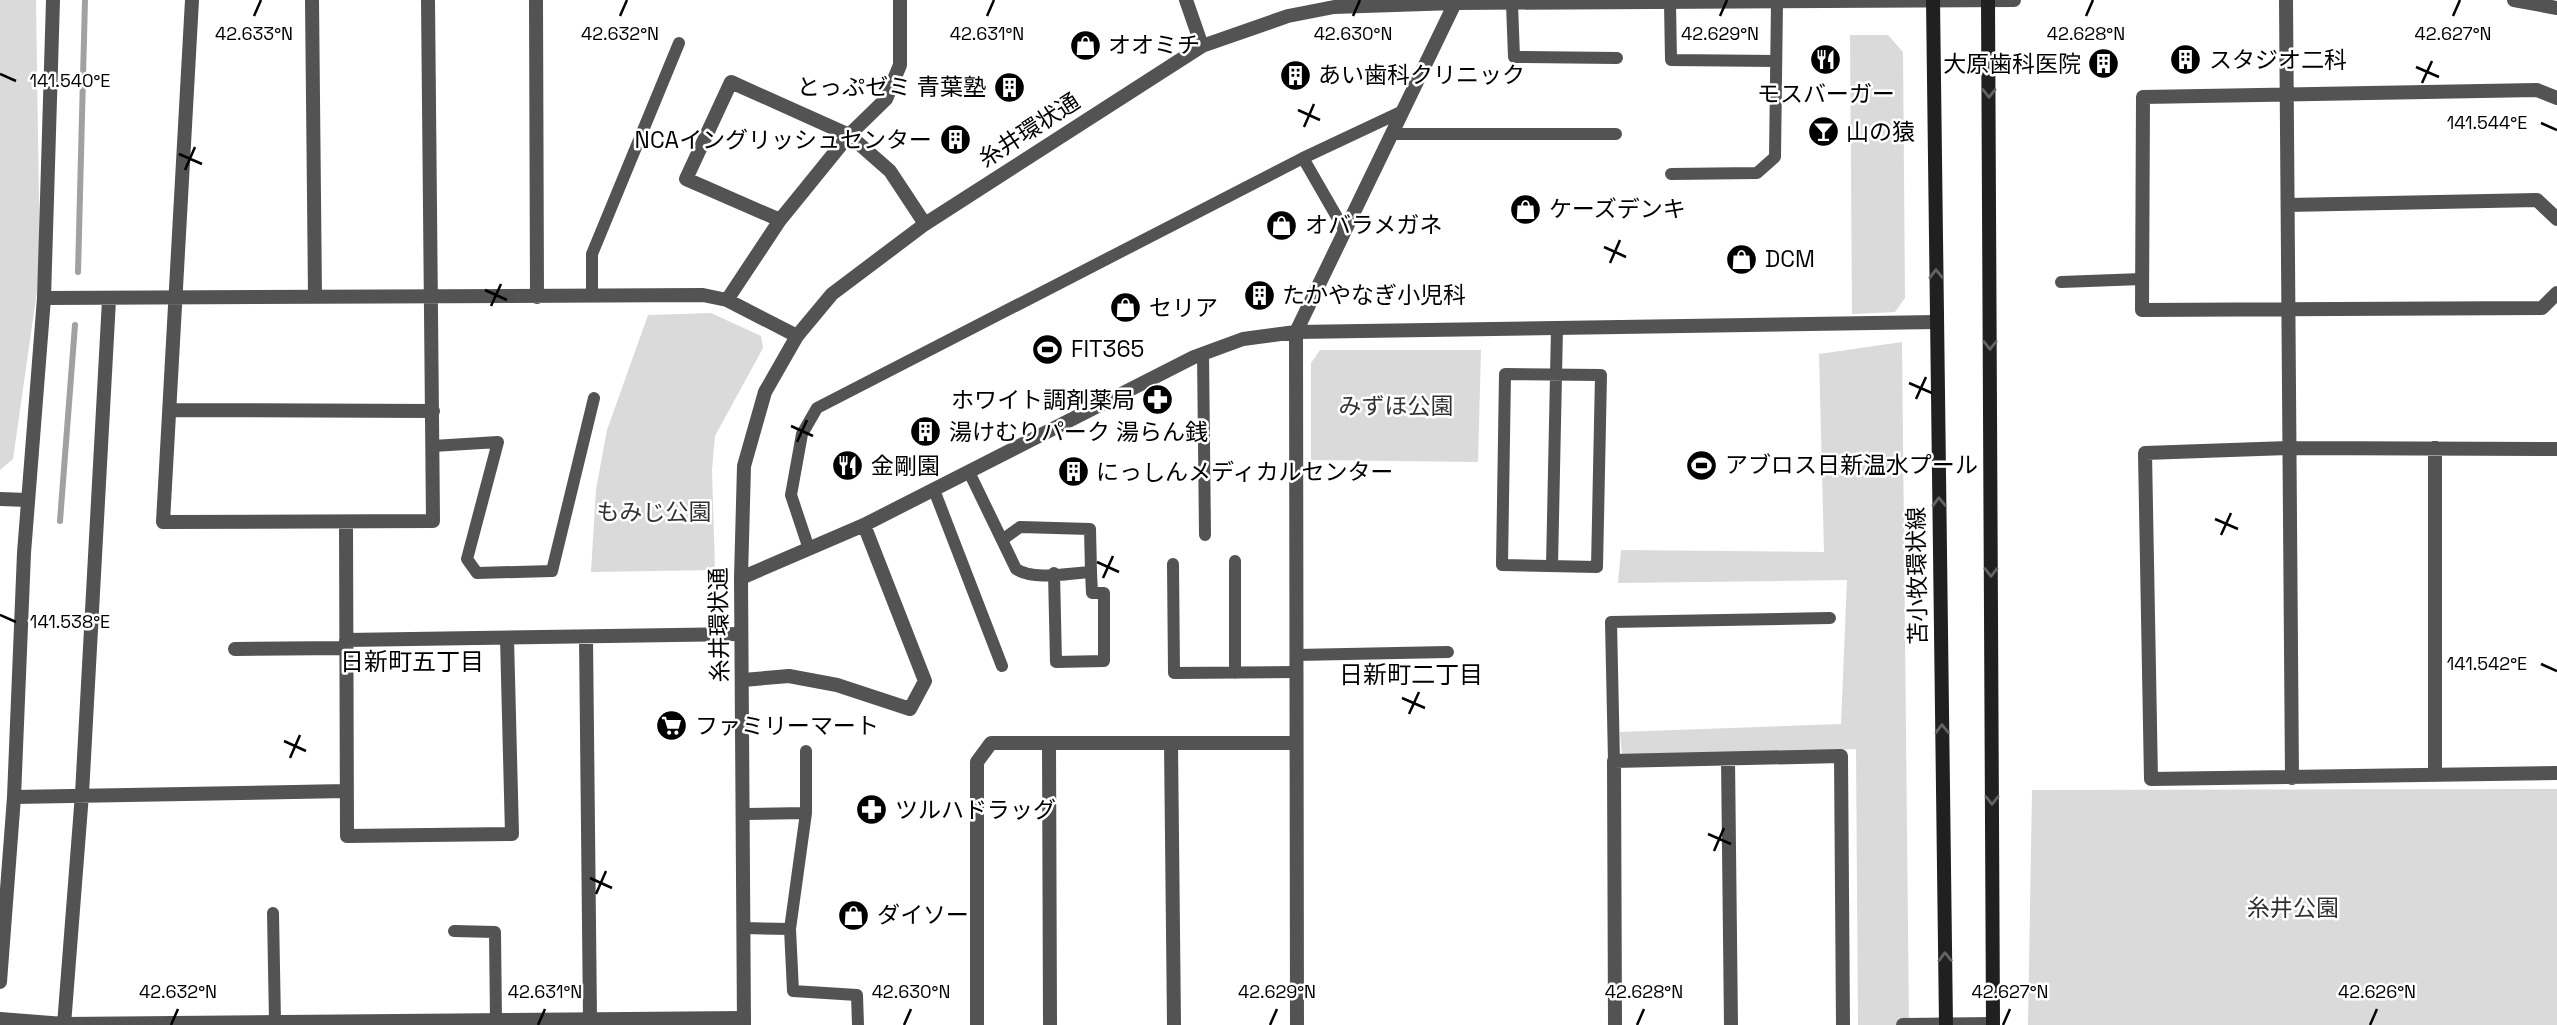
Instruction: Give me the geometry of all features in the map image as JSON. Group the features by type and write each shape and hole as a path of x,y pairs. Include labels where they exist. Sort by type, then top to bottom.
{"main road":[{"path":"1988,0 1993,1024"},
{"name":"苫小牧環状線","path":"1933,1 1946,1025"}],"street":[{"path":"0,982 14,797 28,500 44,298 53,0"},
{"path":"192,0 172,410 163,522 433,521 433,296 428,0"},
{"path":"312,0 315,296"},
{"path":"536,0 537,297"},
{"path":"727,300 780,220 849,135 886,99 900,65 900,0"},
{"path":"1186,0 1202,46"},
{"name":"糸井環状通","path":"744,1021 741,578 744,466 765,392 797,336 832,294 925,224 1202,46 1251,27 1334,8 1455,3 2014,0"},
{"path":"2286,0 2292,778"},
{"path":"2514,0 2557,8"},
{"path":"1297,1025 1296,332 1455,3"},
{"path":"780,220 686,179 731,82 849,135 890,171 925,224"},
{"path":"2557,98 2537,90 2143,97 2142,310 2542,308 2557,293"},
{"path":"2288,205 2536,200 2557,219"},
{"path":"44,298 177,300 315,296 703,295 727,300 797,336"},
{"path":"64,1024 82,794 108,300"},
{"path":"741,578 864,526 1203,353 1243,338 1296,332 1936,322"},
{"path":"172,410 432,411"},
{"path":"2557,449 2290,448 2145,453 2151,779 2557,773"},
{"path":"2435,448 2435,774"},
{"path":"0,499 28,500"},
{"path":"346,522 347,836 512,834 507,638"},
{"path":"743,680 789,676 838,685 910,709 925,681 864,526"},
{"path":"235,649 507,638 741,635"},
{"path":"586,637 590,1019"},
{"path":"977,1025 977,762 990,743 1296,743"},
{"path":"1049,743 1050,1025"},
{"path":"1171,743 1174,1025"},
{"path":"1615,1025 1614,761 1841,756 1843,1025"},
{"path":"1728,759 1731,1025"},
{"path":"14,797 346,791"},
{"path":"0,1019 64,1024 590,1019 744,1021"},
{"path":"1903,1025 1993,1024"}],"lane":[{"path":"1671,174 1756,173 1775,157 1777,2"},
{"path":"1670,3 1671,60 1776,61"},
{"path":"1512,4 1514,57 1617,58"},
{"path":"592,296 592,254 679,43"},
{"path":"809,549 791,495 802,434 817,408 1303,158 1403,111"},
{"path":"1392,134 1616,134"},
{"path":"1303,158 1345,231"},
{"path":"2061,282 2142,279"},
{"path":"1552,566 1557,328"},
{"path":"1203,353 1205,535"},
{"path":"1505,374 1555,375 1601,375 1597,567 1502,565 1505,374"},
{"path":"433,446 498,442 467,559 477,573 552,571 594,398"},
{"path":"969,472 1016,569 1026,575 1091,572"},
{"path":"934,490 1002,666"},
{"path":"1002,540 1020,527 1090,529 1092,593 1104,593 1104,661 1056,662 1054,573"},
{"path":"1235,561 1235,673"},
{"path":"1173,564 1174,673 1296,672"},
{"path":"1614,761 1611,621 1830,618"},
{"path":"1296,655 1448,652"},
{"path":"806,751 806,813 790,929 793,991 857,995 858,1025"},
{"path":"744,814 806,813"},
{"path":"273,913 275,1022"},
{"path":"744,928 790,929"},
{"path":"454,931 495,932 496,1020"}],"green space":[{"path":"0,0 36,0 40,270 13,459 0,470"},
{"path":"1850,35 1888,35 1903,52 1905,298 1895,312 1852,314"},
{"name":"もみじ公園","path":"711,313 761,336 763,348 715,436 712,470 715,570 591,572 596,489 607,430 648,315"},
{"path":"1902,342 1909,1025 1858,1025 1856,749 1622,757 1620,732 1841,724 1847,580 1618,583 1621,550 1824,552 1819,354"},
{"name":"みずほ公園","path":"1320,350 1481,350 1478,462 1311,460 1311,363"},
{"name":"糸井公園","path":"2557,789 2557,1025 2028,1025 2032,790"}],"waterway":[{"path":"78,272 85,0"},
{"path":"60,521 75,325"}],"place":[{"name":"オオミチ","path":"1085,45"},
{"name":"モスバーガー","path":"1826,60"},
{"name":"スタジオ二科","path":"2186,60"},
{"name":"大原歯科医院","path":"2104,64"},
{"name":"あい歯科クリニック","path":"1295,75"},
{"name":"とっぷゼミ 青葉塾","path":"1009,87"},
{"name":"山の猿","path":"1823,132"},
{"name":"NCAイングリッシュセンター","path":"955,140"},
{"name":"ケーズデンキ","path":"1526,209"},
{"name":"オバラメガネ","path":"1282,225"},
{"name":"DCM","path":"1742,259"},
{"name":"たかやなぎ小児科","path":"1259,295"},
{"name":"セリア","path":"1126,308"},
{"name":"FIT365","path":"1048,349"},
{"name":"ホワイト調剤薬局","path":"1158,400"},
{"name":"湯けむりパーク 湯らん銭","path":"926,432"},
{"name":"アブロス日新温水プール","path":"1702,465"},
{"name":"金剛園","path":"848,466"},
{"name":"にっしんメディカルセンター","path":"1073,472"},
{"name":"ファミリーマート","path":"672,726"},
{"name":"ツルハドラッグ","path":"872,810"},
{"name":"ダイソー","path":"854,915"}],"district":[{"name":"日新町五丁目","path":"412,662"},
{"name":"日新町二丁目","path":"1411,675"}]}
